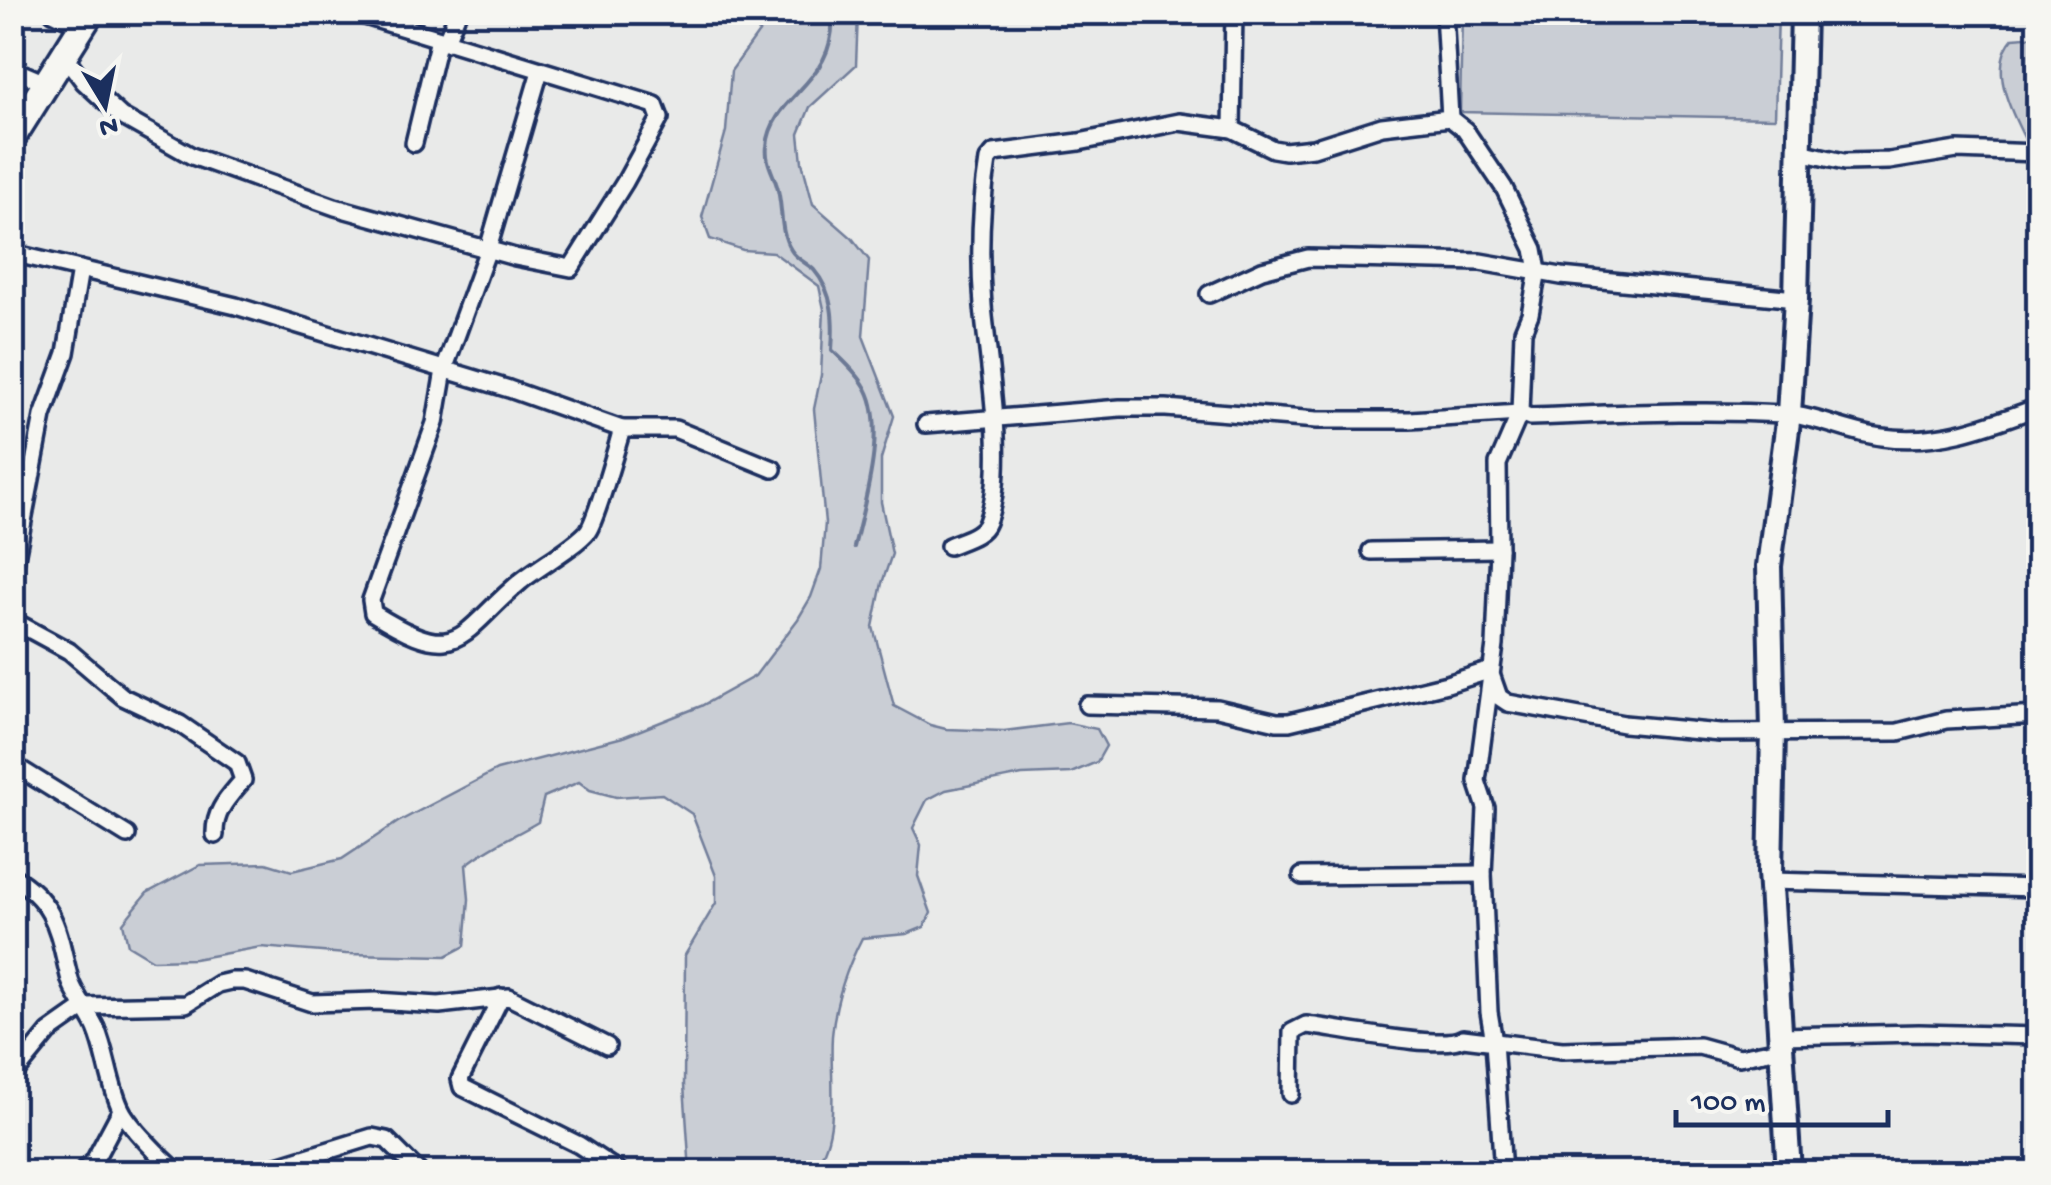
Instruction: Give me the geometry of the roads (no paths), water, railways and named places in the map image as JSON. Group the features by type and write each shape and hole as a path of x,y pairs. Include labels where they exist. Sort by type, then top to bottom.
{"main road":[{"path":"12,138 87,20"}],"street":[{"path":"52,12 87,20"},
{"path":"63,54 84,82 121,116 192,156 336,206 571,268 626,182 660,118 655,104 352,12"},
{"path":"414,143 442,41 458,12"},
{"path":"1232,129 1234,12"},
{"path":"1444,12 1450,118"},
{"path":"1789,1172 1770,881 1773,731 1769,566 1789,414 1796,300 1803,12"},
{"path":"12,68 45,83"},
{"path":"540,72 488,249 444,370 435,423 372,600 373,614 406,634 446,642 457,640 518,584 588,530 622,429"},
{"path":"949,546 979,532 988,520 994,477 992,363 983,308 979,216 988,160 1002,150 1078,142 1179,122 1232,129 1285,151 1313,148 1382,126 1450,118 1465,130 1504,188 1534,249 1538,271 1523,331 1520,413 1498,464 1499,549 1491,672 1478,781 1486,808 1483,874 1488,1012 1494,1042 1502,1172"},
{"path":"1800,152 1844,162 1889,161 1958,150 2038,153"},
{"path":"12,253 236,306 509,389 622,429 675,429 773,470"},
{"path":"1209,294 1262,270 1308,258 1480,262 1796,300"},
{"path":"12,578 44,416 66,353 80,270"},
{"path":"926,424 1120,408 1317,420 1410,420 1520,413 1530,417 1789,414 1880,437 1914,440 1972,432 2038,407"},
{"path":"1371,552 1499,549"},
{"path":"12,620 69,651 123,697 180,724 237,763 242,780 214,819 215,834"},
{"path":"1491,672 1499,697 1508,703 1624,724 1720,732 1898,732 1946,720 2038,715"},
{"path":"1087,704 1217,708 1289,722 1491,672"},
{"path":"12,764 127,835"},
{"path":"1302,876 1483,874"},
{"path":"12,876 48,910 60,932 70,984 86,1006 106,1052 121,1110 178,1172"},
{"path":"1770,881 2038,888"},
{"path":"12,1076 48,1032 86,1006 186,1004 218,984 231,981 312,1003 439,1004 501,997 518,1000 607,1046"},
{"path":"501,997 460,1079 462,1086 580,1144 620,1172"},
{"path":"1291,1094 1292,1032 1306,1024 1417,1042 1454,1043 1462,1038 1562,1050 1699,1046 1740,1056 1780,1043 1919,1033 2038,1036"},
{"path":"82,1172 94,1161 121,1110"},
{"path":"258,1172 372,1136 386,1140 420,1172"}],"waterway":[{"path":"832,12 825,56 780,113 771,128 767,151 787,242 826,288 831,308 832,350 857,375 871,401 872,464 854,547"}]}
